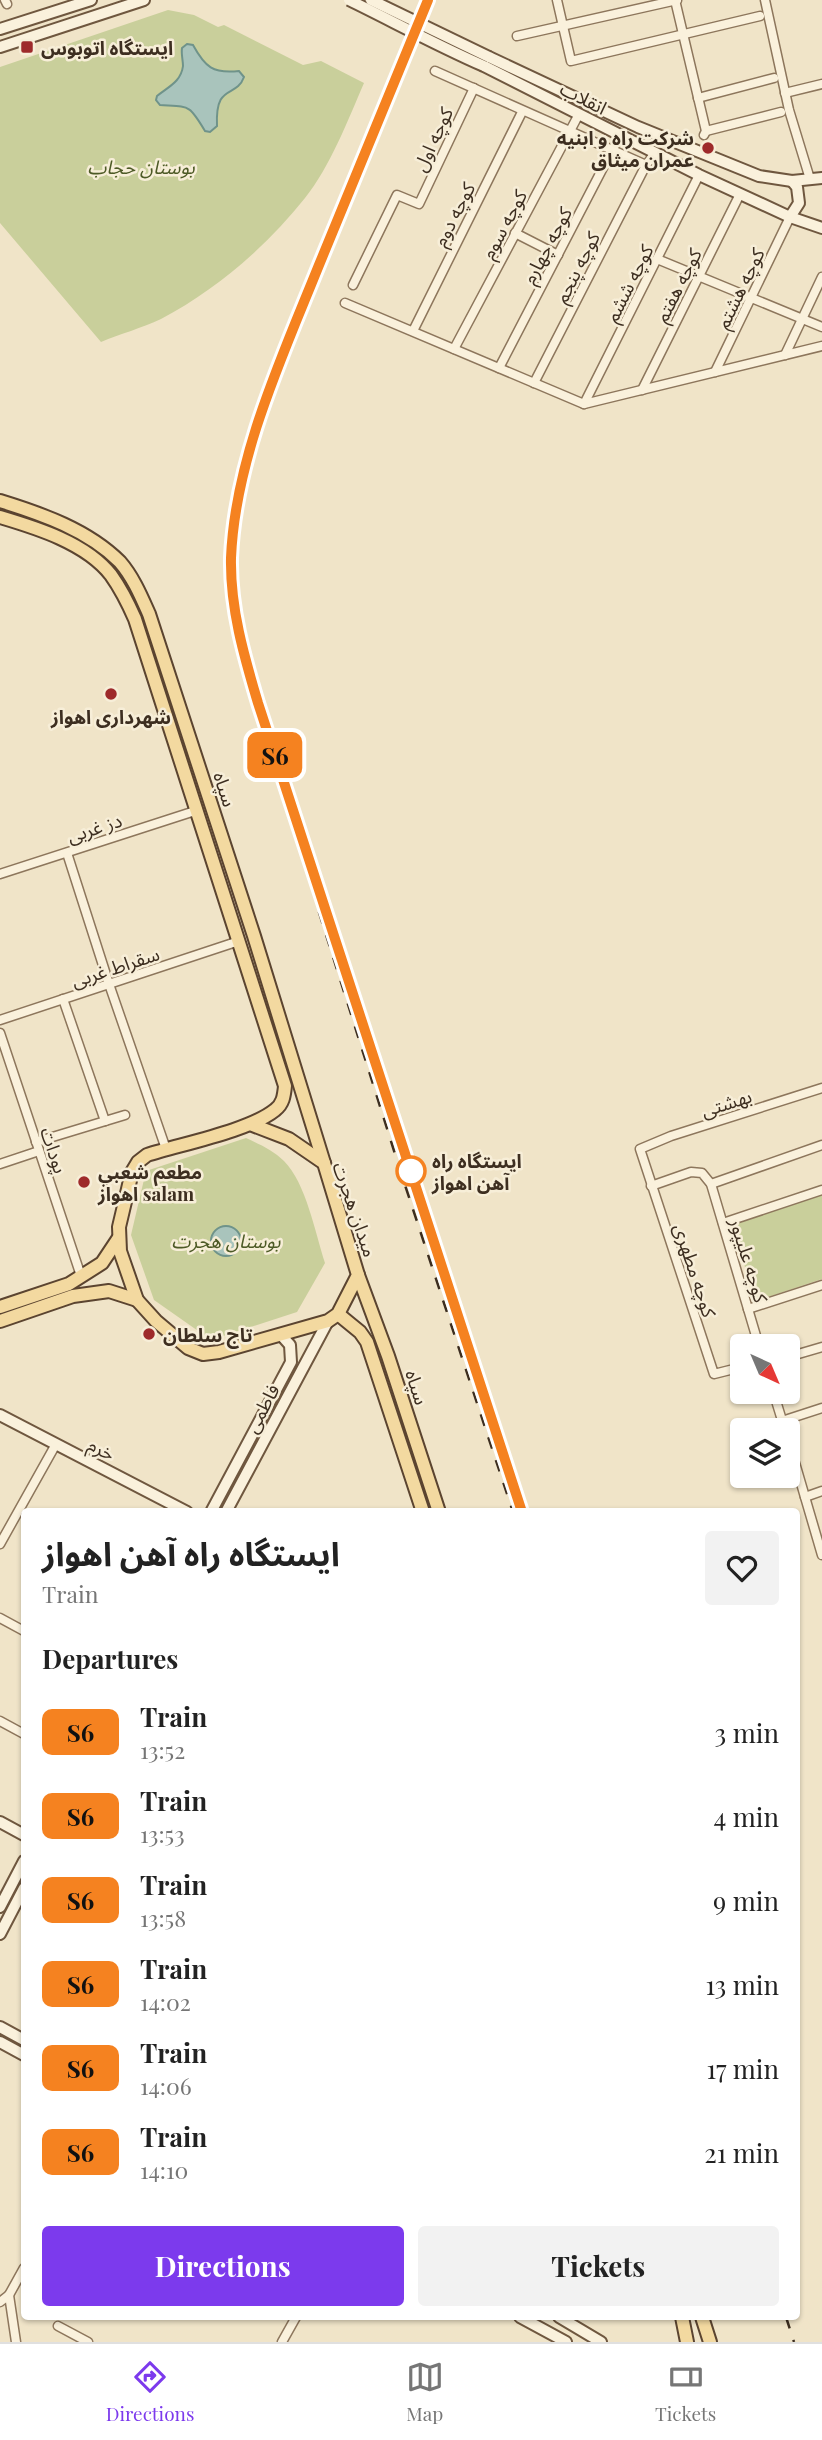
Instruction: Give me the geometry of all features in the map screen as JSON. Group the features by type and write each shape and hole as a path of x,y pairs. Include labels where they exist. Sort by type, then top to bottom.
{"main road":[{"path":"0,29 92,0"},
{"path":"0,47 144,0"},
{"path":"349,0 425,36 443,48 486,62"},
{"path":"371,0 486,62"},
{"name":"انقلاب","path":"486,62 654,153 790,217 822,228"},
{"name":"انقلاب","path":"486,62 698,153 759,176 792,181 816,179"},
{"path":"790,217 799,203 799,195 792,181"},
{"name":"سپاه","path":"0,501 60,523 93,540 120,563 137,587 149,614 254,936 324,1163"},
{"name":"سپاه","path":"0,517 53,536 85,552 109,573 124,595 135,619 285,1086 284,1100 276,1110 250,1124"},
{"path":"239,941 254,936"},
{"path":"0,1307 69,1284 102,1263 118,1239 132,1172 138,1162 147,1155 250,1124"},
{"name":"میدان هجرت","path":"250,1124 289,1139 324,1163 358,1275 333,1317"},
{"path":"118,1239 137,1300 163,1328 188,1348 203,1354 281,1335 333,1317"},
{"name":"سپاه","path":"358,1275 388,1356 438,1508"},
{"path":"0,1321 73,1296 109,1291 137,1300"},
{"name":"سپاه","path":"333,1317 360,1332 367,1342 422,1508"},
{"name":"فاطمی","path":"228,1508 333,1317"},
{"name":"فاطمی","path":"213,1508 291,1362 290,1345 281,1335"},
{"name":"خرم","path":"0,1415 179,1508"},
{"path":"0,1822 21,1833"},
{"path":"0,1907 21,1867"},
{"path":"0,1934 21,1894"},
{"path":"0,2027 21,2038"},
{"path":"0,2042 21,2053"},
{"path":"526,2320 566,2342"},
{"path":"564,2320 601,2342"},
{"path":"675,2342 683,2320"},
{"path":"683,2320 687,2342"},
{"path":"703,2320 710,2342"}],"street":[{"path":"557,0 571,61 760,16"},
{"path":"517,36 676,0 705,133 782,112"},
{"path":"765,0 785,93 816,179"},
{"path":"435,71 646,165"},
{"path":"698,98 774,78"},
{"path":"785,93 822,85"},
{"name":"کوچه اول","path":"353,285 397,195 419,204 474,88"},
{"name":"کوچه دوم","path":"412,331 522,111"},
{"name":"کوچه سوم","path":"454,349 579,114"},
{"name":"کوچه چهارم","path":"499,368 620,135"},
{"name":"کوچه پنجم","path":"534,383 654,153"},
{"name":"کوچه ششم","path":"584,404 699,175"},
{"name":"کوچه هفتم","path":"642,390 740,194"},
{"name":"کوچه هشتم","path":"715,372 790,217"},
{"path":"516,233 558,255"},
{"path":"657,259 822,327"},
{"path":"785,355 822,277"},
{"path":"345,303 584,404 822,346"},
{"name":"دز غربی","path":"0,874 198,810"},
{"path":"67,853 166,1149"},
{"name":"سقراط غربی","path":"0,1020 239,941"},
{"path":"63,999 105,1121"},
{"name":"پودات","path":"0,1033 81,1276"},
{"name":"بهشتی","path":"640,1149 671,1136 822,1088"},
{"path":"0,1164 125,1115"},
{"path":"651,1186 691,1172 702,1173 711,1184 822,1145"},
{"name":"کوچه مطهری","path":"640,1149 714,1374 730,1370"},
{"name":"کوچه علیپور","path":"711,1184 755,1334"},
{"path":"723,1223 822,1189"},
{"path":"748,1309 822,1286"},
{"path":"800,1353 822,1347"},
{"path":"799,1418 822,1408"},
{"path":"0,1544 56,1444"},
{"path":"800,1480 822,1553"},
{"path":"805,1497 822,1491"},
{"path":"0,1618 21,1629"},
{"path":"0,1721 21,1732"},
{"path":"0,2302 9,2295 21,2273"},
{"path":"9,2295 16,2342"},
{"path":"282,2342 294,2320"},
{"path":"58,2326 88,2342"}],"green space":[{"name":"بوستان حجاب","path":"168,10 194,15 218,27 224,25 303,65 321,61 364,83 323,172 290,216 257,250 201,295 161,319 101,342 0,223 0,67"},
{"name":"بوستان هجرت","path":"246,1138 275,1154 292,1170 309,1209 325,1263 297,1312 211,1340 154,1300 131,1235 146,1171"},
{"path":"822,1195 822,1279 756,1301 731,1224"}],"water":[{"path":"187,44 193,45 206,64 216,70 239,71 244,77 219,103 217,126 210,132 205,131 192,111 177,106 160,105 156,100 157,96 180,76 183,66 182,48"},
{"path":"226,1226 237,1230 241,1241 237,1252 226,1256 215,1252 211,1241 215,1230"}],"railway":[{"path":"428,0 269,394 239,487 231,559 242,650 295,815 317,906 401,1173 512,1508"},
{"path":"787,2320 794,2342"}],"train":[{"name":"S6","path":"428,0 269,394 239,487 231,559 242,650 258,703 521,1508"}],"place":[{"name":"ایستگاه اتوبوس","path":"27,47"},
{"name":"شرکت راه و ابنیه عمران میثاق","path":"708,148"},
{"name":"شهرداری اهواز","path":"111,694"},
{"name":"ایستگاه راه آهن اهواز","path":"411,1171"},
{"name":"مطعم شعبي اهواز salam","path":"84,1182"},
{"name":"تاج سلطان","path":"149,1334"}]}
